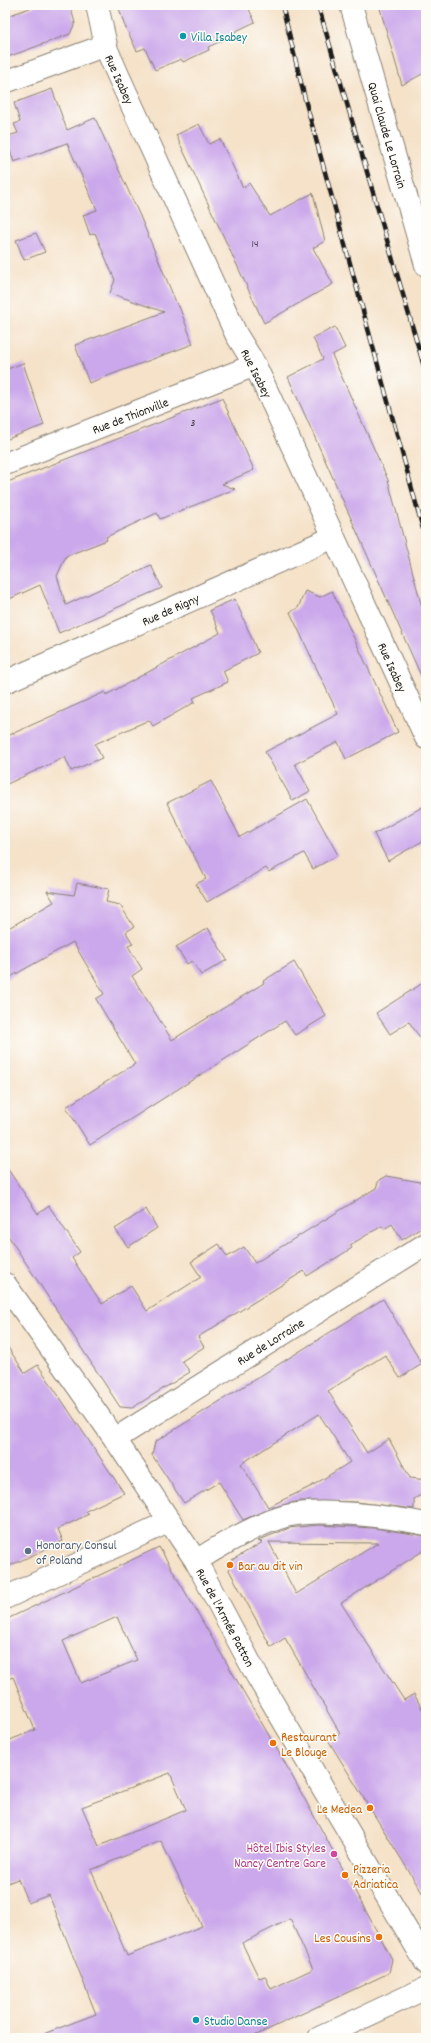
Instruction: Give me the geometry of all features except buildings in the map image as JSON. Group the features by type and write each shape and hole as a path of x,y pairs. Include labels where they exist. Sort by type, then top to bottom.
{"street":[{"name":"Rue Isabey","path":"97,5 106,45 121,82 236,334 255,365 426,738"},
{"name":"Quai Claude Le Lorrain","path":"351,5 426,265"},
{"path":"5,82 106,45"},
{"name":"Rue de Thionville","path":"5,464 255,365"},
{"name":"Rue de Rigny","path":"5,682 334,537"},
{"name":"Rue de Lorraine","path":"115,1439 426,1244"},
{"name":"Rue de l'Armée Patton","path":"5,1284 115,1439 196,1561 257,1676 426,1962"},
{"path":"196,1561 232,1540 271,1521 295,1514 347,1514 426,1524"},
{"path":"5,1598 170,1521"},
{"path":"319,2038 426,1988"}],"railway":[{"path":"282,5 306,103 426,540"},
{"path":"318,5 426,373"}],"place":[{"name":"Villa Isabey","path":"183,36"},
{"name":"Honorary Consul of Poland","path":"28,1551"},
{"name":"Bar au dit vin","path":"230,1565"},
{"name":"Restaurant Le Blouge","path":"273,1743"},
{"name":"Le Medea","path":"370,1808"},
{"name":"Hôtel Ibis Styles Nancy Centre Gare","path":"334,1854"},
{"name":"Pizzeria Adriatica","path":"345,1875"},
{"name":"Les Cousins","path":"379,1937"},
{"name":"Studio Danse","path":"196,2020"}]}
